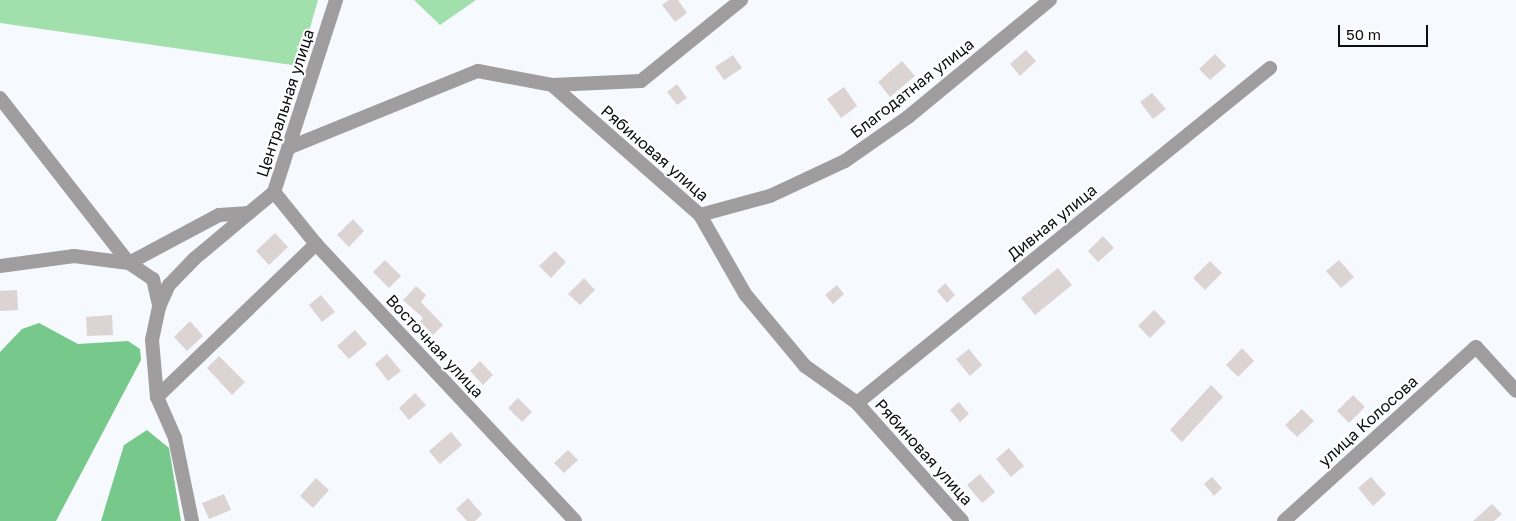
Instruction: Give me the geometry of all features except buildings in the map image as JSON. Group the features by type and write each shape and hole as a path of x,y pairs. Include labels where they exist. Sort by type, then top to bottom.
{"street":[{"name":"Центральная улица","path":"192,521 175,438 157,397 152,340 159,307 169,285 274,192 336,0"},
{"path":"288,148 478,71 552,86 641,81 741,0"},
{"name":"Благодатная улица","path":"700,215 770,196 845,161 908,118 1050,0"},
{"name":"Дивная улица","path":"857,403 1270,68"},
{"name":"Рябиновая улица","path":"552,86 700,215 745,294 805,366 857,403 962,521"},
{"path":"0,98 129,263 153,279 159,307"},
{"name":"Восточная улица","path":"274,192 316,244 574,521"},
{"path":"0,266 74,256 129,263 219,216 249,213"},
{"path":"157,397 316,244"},
{"name":"улица Колосова","path":"1284,521 1476,347 1516,391"}],"green space":[{"path":"0,0 318,0 299,66 0,23"},
{"path":"414,0 476,0 440,25"},
{"path":"39,323 78,344 128,341 140,349 141,360 56,521 0,521 0,352 22,329"},
{"path":"147,430 169,448 181,521 101,521 124,445"}]}
